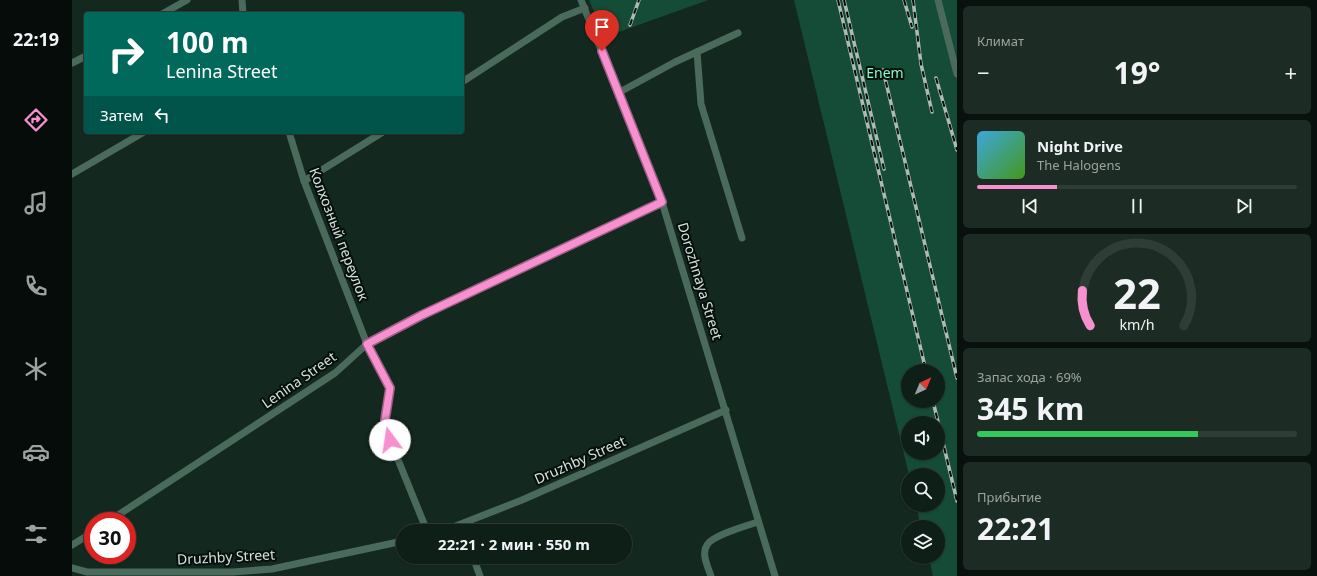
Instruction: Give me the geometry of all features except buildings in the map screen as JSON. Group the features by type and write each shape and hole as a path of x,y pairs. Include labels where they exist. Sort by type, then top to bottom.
{"street":[{"path":"166,12 187,0"},
{"path":"242,0 243,12"},
{"name":"Dorozhnaya Street","path":"581,0 662,202 775,576"},
{"path":"938,0 957,74"},
{"path":"464,81 562,17 585,8"},
{"path":"618,93 675,62 738,33"},
{"path":"697,52 701,104 742,238"},
{"path":"72,64 84,57"},
{"path":"72,174 141,134"},
{"name":"Колхозный переулок","path":"290,134 304,181 367,344 390,388 385,420 390,440 424,524"},
{"path":"304,181 380,134"},
{"name":"Lenina Street","path":"123,512 335,373 367,344 422,315 662,202"},
{"name":"Druzhby Street","path":"471,524 726,410"},
{"path":"711,576 704,557 706,546 715,538 758,522"},
{"path":"72,545 84,538"},
{"name":"Druzhby Street","path":"72,568 87,572 233,572 272,569 396,542"},
{"path":"476,564 480,576"}],"green space":[{"path":"589,0 708,0 605,37"},
{"name":"Enem","path":"794,0 957,0 957,576 933,576 930,564 945,564 945,520 919,520 918,512 945,512 945,468 907,468 905,460 945,460 945,416 901,416 901,442"}],"railway":[{"path":"630,25 639,0"},
{"path":"838,0 924,364"},
{"path":"844,0 884,169"},
{"path":"904,0 912,27"},
{"path":"913,0 921,64 932,112"},
{"path":"883,70 957,378"},
{"path":"936,78 957,150"},
{"path":"935,408 957,501"}],"route":[{"path":"390,440 385,420 390,388 367,344 422,315 662,202 602,51"}]}
